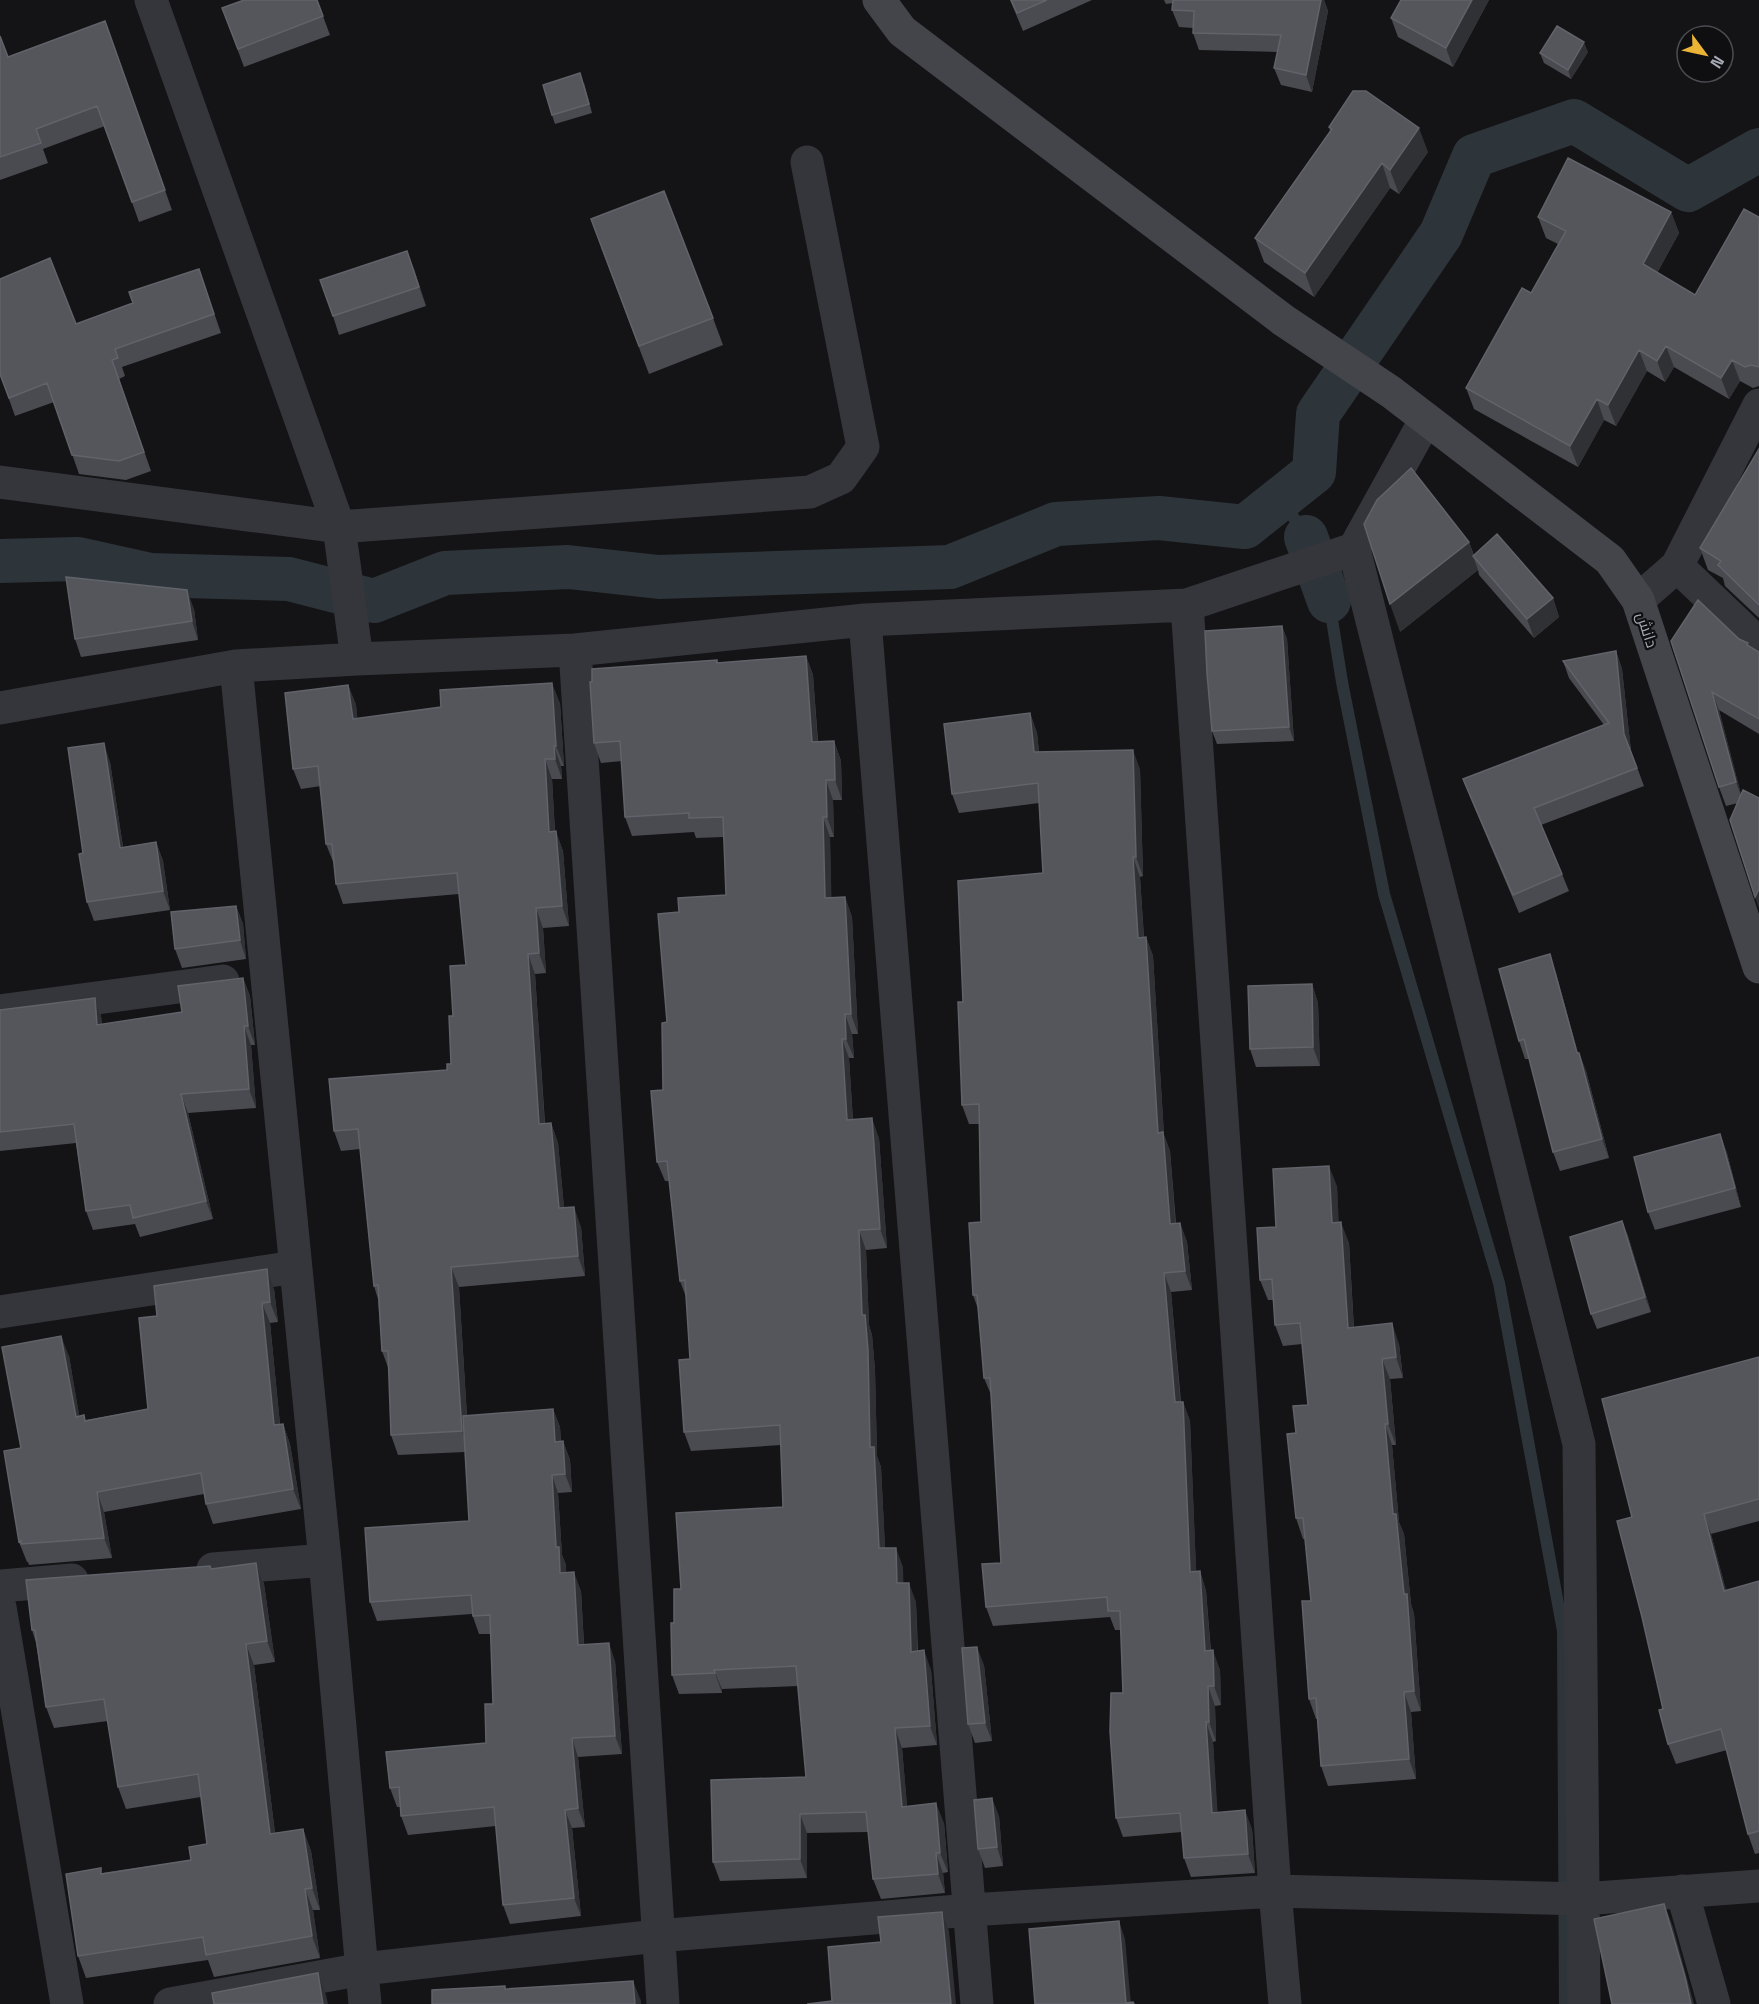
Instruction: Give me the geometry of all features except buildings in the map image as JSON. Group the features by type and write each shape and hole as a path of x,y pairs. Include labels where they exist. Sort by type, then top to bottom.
{"main road":[{"name":"دانش","path":"879,0 902,31 1283,320 1392,392 1610,560 1638,600 1759,967"}],"street":[{"path":"151,0 339,527 357,659"},
{"path":"0,482 339,527 810,492 841,478 863,447 807,162"},
{"path":"1638,600 1677,566 1759,405"},
{"path":"0,708 236,666 575,650 865,620 1187,605 1354,549 1426,419"},
{"path":"1354,549 1579,1444 1584,2004"},
{"path":"1677,566 1759,644"},
{"path":"1187,605 1275,1891 1285,2004"},
{"path":"865,620 978,2004"},
{"path":"575,650 663,2004"},
{"path":"236,666 325,1560 365,2004"},
{"path":"0,1011 267,975"},
{"path":"0,1312 295,1267"},
{"path":"186,1571 325,1560"},
{"path":"0,1586 105,1578"},
{"path":"0,1607 67,2004"},
{"path":"170,2004 363,1970 657,1936 970,1910 1275,1891 1583,1899 1759,1886"},
{"path":"1682,1891 1714,2004"}],"waterway":[{"path":"0,561 78,559 150,575 289,579 374,601 445,573 568,567 659,577 950,567 1056,524 1159,518 1245,527 1314,472 1318,414 1441,234 1474,156 1574,121 1688,190 1759,150"},
{"path":"1281,498 1306,537"},
{"path":"1306,537 1329,601"},
{"path":"1329,601 1342,682 1384,894 1499,1283 1563,1631 1565,2004"}]}
